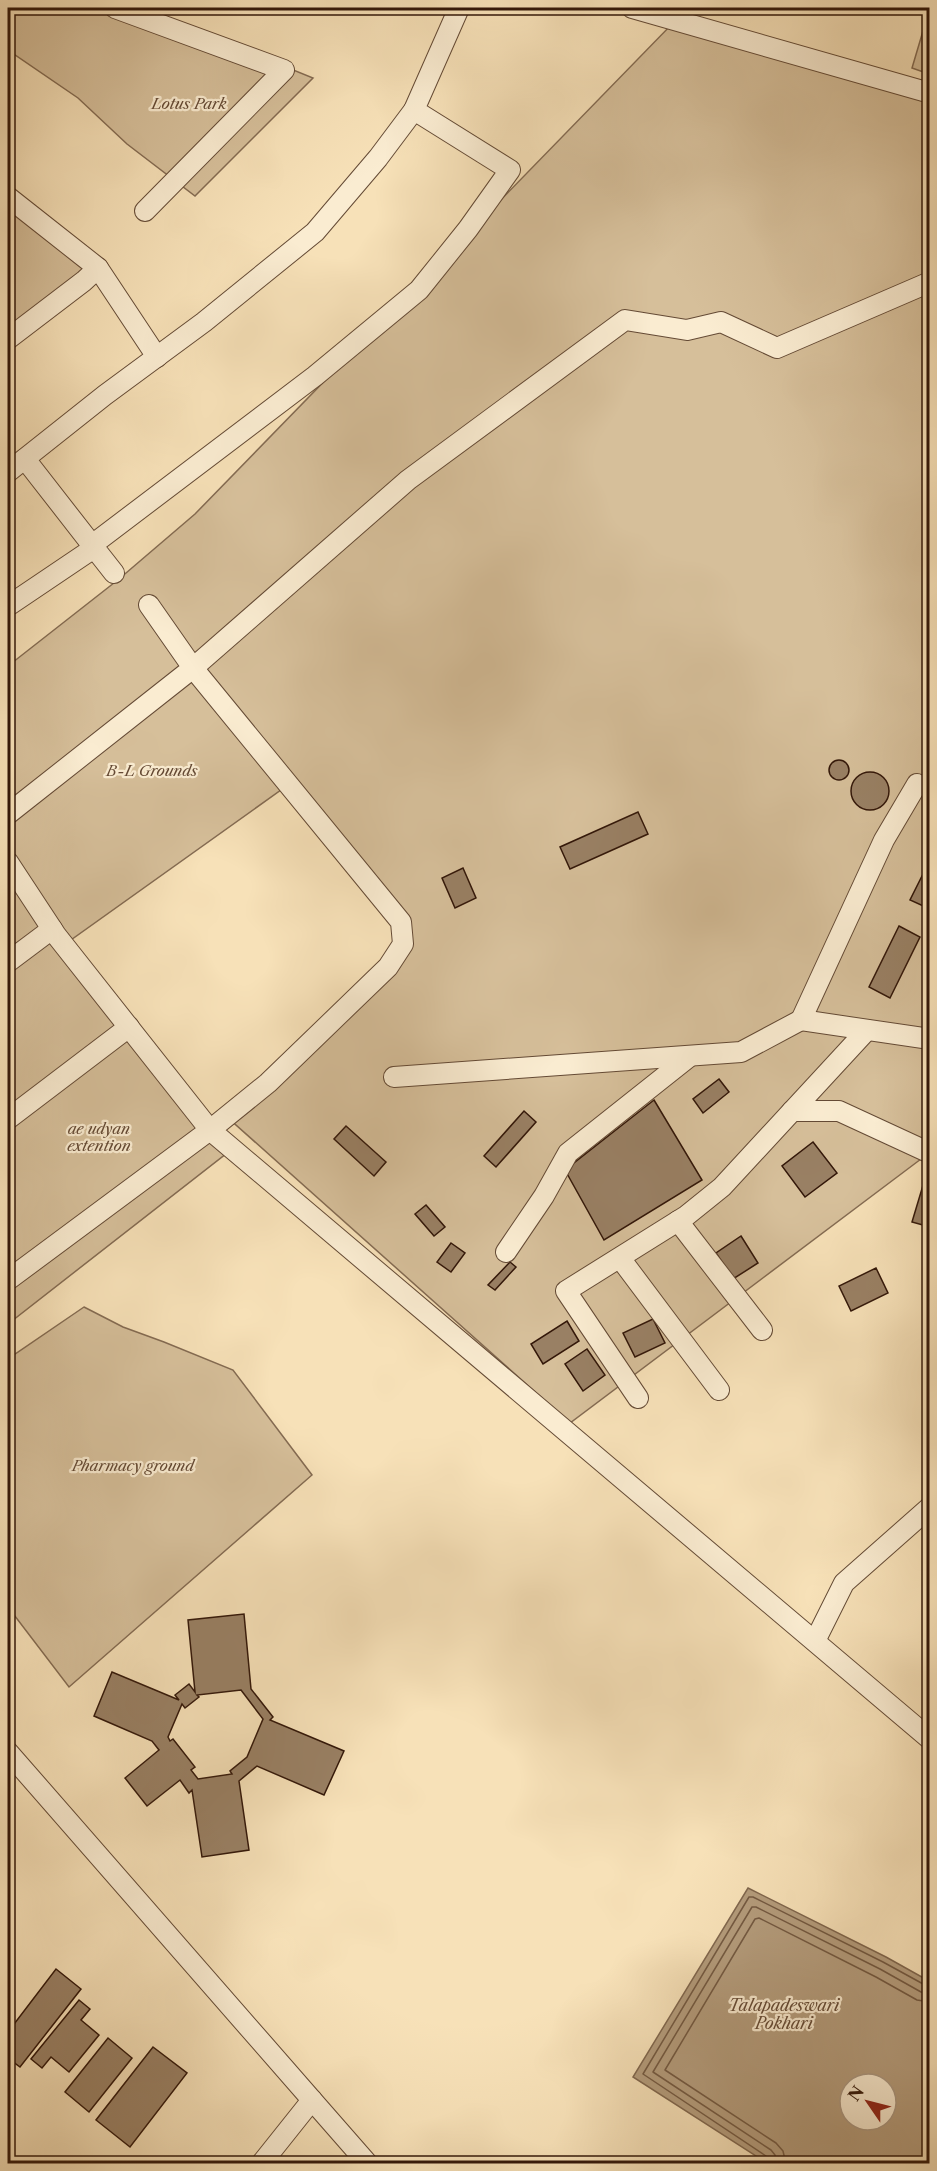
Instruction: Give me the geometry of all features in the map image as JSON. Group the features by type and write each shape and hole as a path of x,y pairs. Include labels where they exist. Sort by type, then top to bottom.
{"street":[{"path":"115,8 284,70 145,211"},
{"path":"8,472 105,395 204,322 315,232 378,158 414,110 459,8"},
{"path":"632,8 930,93"},
{"path":"8,606 93,547 315,376 419,290 468,230 510,170 414,110"},
{"path":"8,197 98,268 157,357"},
{"path":"8,339 98,268"},
{"path":"8,814 193,668 408,480 625,320 687,330 721,322 777,348 930,282"},
{"path":"25,459 114,573"},
{"path":"8,1280 210,1130 268,1083 388,967 404,944 400,922 193,668 149,605"},
{"path":"801,1020 884,840 917,784"},
{"path":"8,862 52,929 210,1130 930,1739"},
{"path":"8,962 52,929"},
{"path":"394,1077 741,1052 801,1020 930,1039"},
{"path":"8,1119 129,1027"},
{"path":"638,1398 566,1291 678,1221 722,1187 867,1030"},
{"path":"506,1252 544,1196 568,1153 689,1057"},
{"path":"792,1111 839,1111 930,1153"},
{"path":"678,1221 762,1330"},
{"path":"621,1258 719,1390"},
{"path":"815,1641 844,1583 930,1507"},
{"path":"8,1752 368,2163"},
{"path":"261,2163 312,2100"}],"green space":[{"name":"Lotus Park","path":"8,8 141,8 313,78 195,196 127,144 78,98 8,50"},
{"name":"B-L Grounds","path":"672,24 929,101 929,1153 570,1423 227,1117 388,968 401,921 288,785 68,942 8,868 8,666 119,579 195,514"},
{"path":"923,31 929,33 929,74 912,68"},
{"path":"8,207 87,268 8,328"},
{"name":"ae udyan extention","path":"8,875 227,1153 8,1324"},
{"name":"Pharmacy ground","path":"84,1307 123,1327 233,1370 312,1475 69,1687 8,1607 8,1359"}],"water":[{"name":"Talapadeswari Pokhari","path":"748,1888 929,1981 929,2163 767,2163 633,2077"}],"building":[{"path":"835,760 843,760 849,766 849,774 843,780 835,780 829,774 829,766"},
{"path":"870,772 883,778 889,791 883,804 870,810 857,804 851,791 857,778"},
{"path":"638,812 648,834 570,869 560,847"},
{"path":"930,860 930,909 910,900"},
{"path":"463,868 476,898 455,908 442,878"},
{"path":"899,926 920,937 890,998 869,987"},
{"path":"719,1079 729,1092 703,1113 693,1099"},
{"path":"654,1100 702,1180 604,1240 565,1170"},
{"path":"524,1111 536,1122 496,1167 484,1156"},
{"path":"346,1126 386,1162 374,1176 334,1139"},
{"path":"813,1142 837,1173 805,1197 782,1166"},
{"path":"924,1182 930,1184 930,1227 912,1222"},
{"path":"426,1205 445,1227 434,1236 415,1214"},
{"path":"741,1236 758,1263 733,1279 716,1253"},
{"path":"451,1243 465,1253 451,1272 437,1262"},
{"path":"510,1262 516,1267 495,1290 488,1285"},
{"path":"876,1268 888,1293 851,1311 839,1286"},
{"path":"653,1319 665,1343 635,1357 623,1333"},
{"path":"567,1321 579,1341 543,1364 531,1344"},
{"path":"587,1349 605,1375 583,1391 565,1364"},
{"path":"244,1614 251,1689 273,1717 270,1720 344,1751 324,1795 257,1766 239,1781 249,1850 202,1857 192,1790 189,1793 180,1780 147,1806 125,1778 159,1750 152,1741 94,1716 112,1672 179,1700 175,1695 189,1684 195,1692 188,1620","holes":["241,1690 263,1719 247,1757 230,1771 232,1774 198,1779 191,1770 195,1767 173,1739 170,1741 168,1737 182,1704 185,1708 199,1697 197,1695"]},
{"path":"56,1969 81,1989 20,2067 8,2058 8,2032"},
{"path":"79,2000 90,2009 81,2020 99,2035 69,2072 51,2057 42,2068 31,2059"},
{"path":"108,2038 132,2058 89,2112 65,2092"},
{"path":"153,2047 187,2073 130,2147 96,2120"}]}
